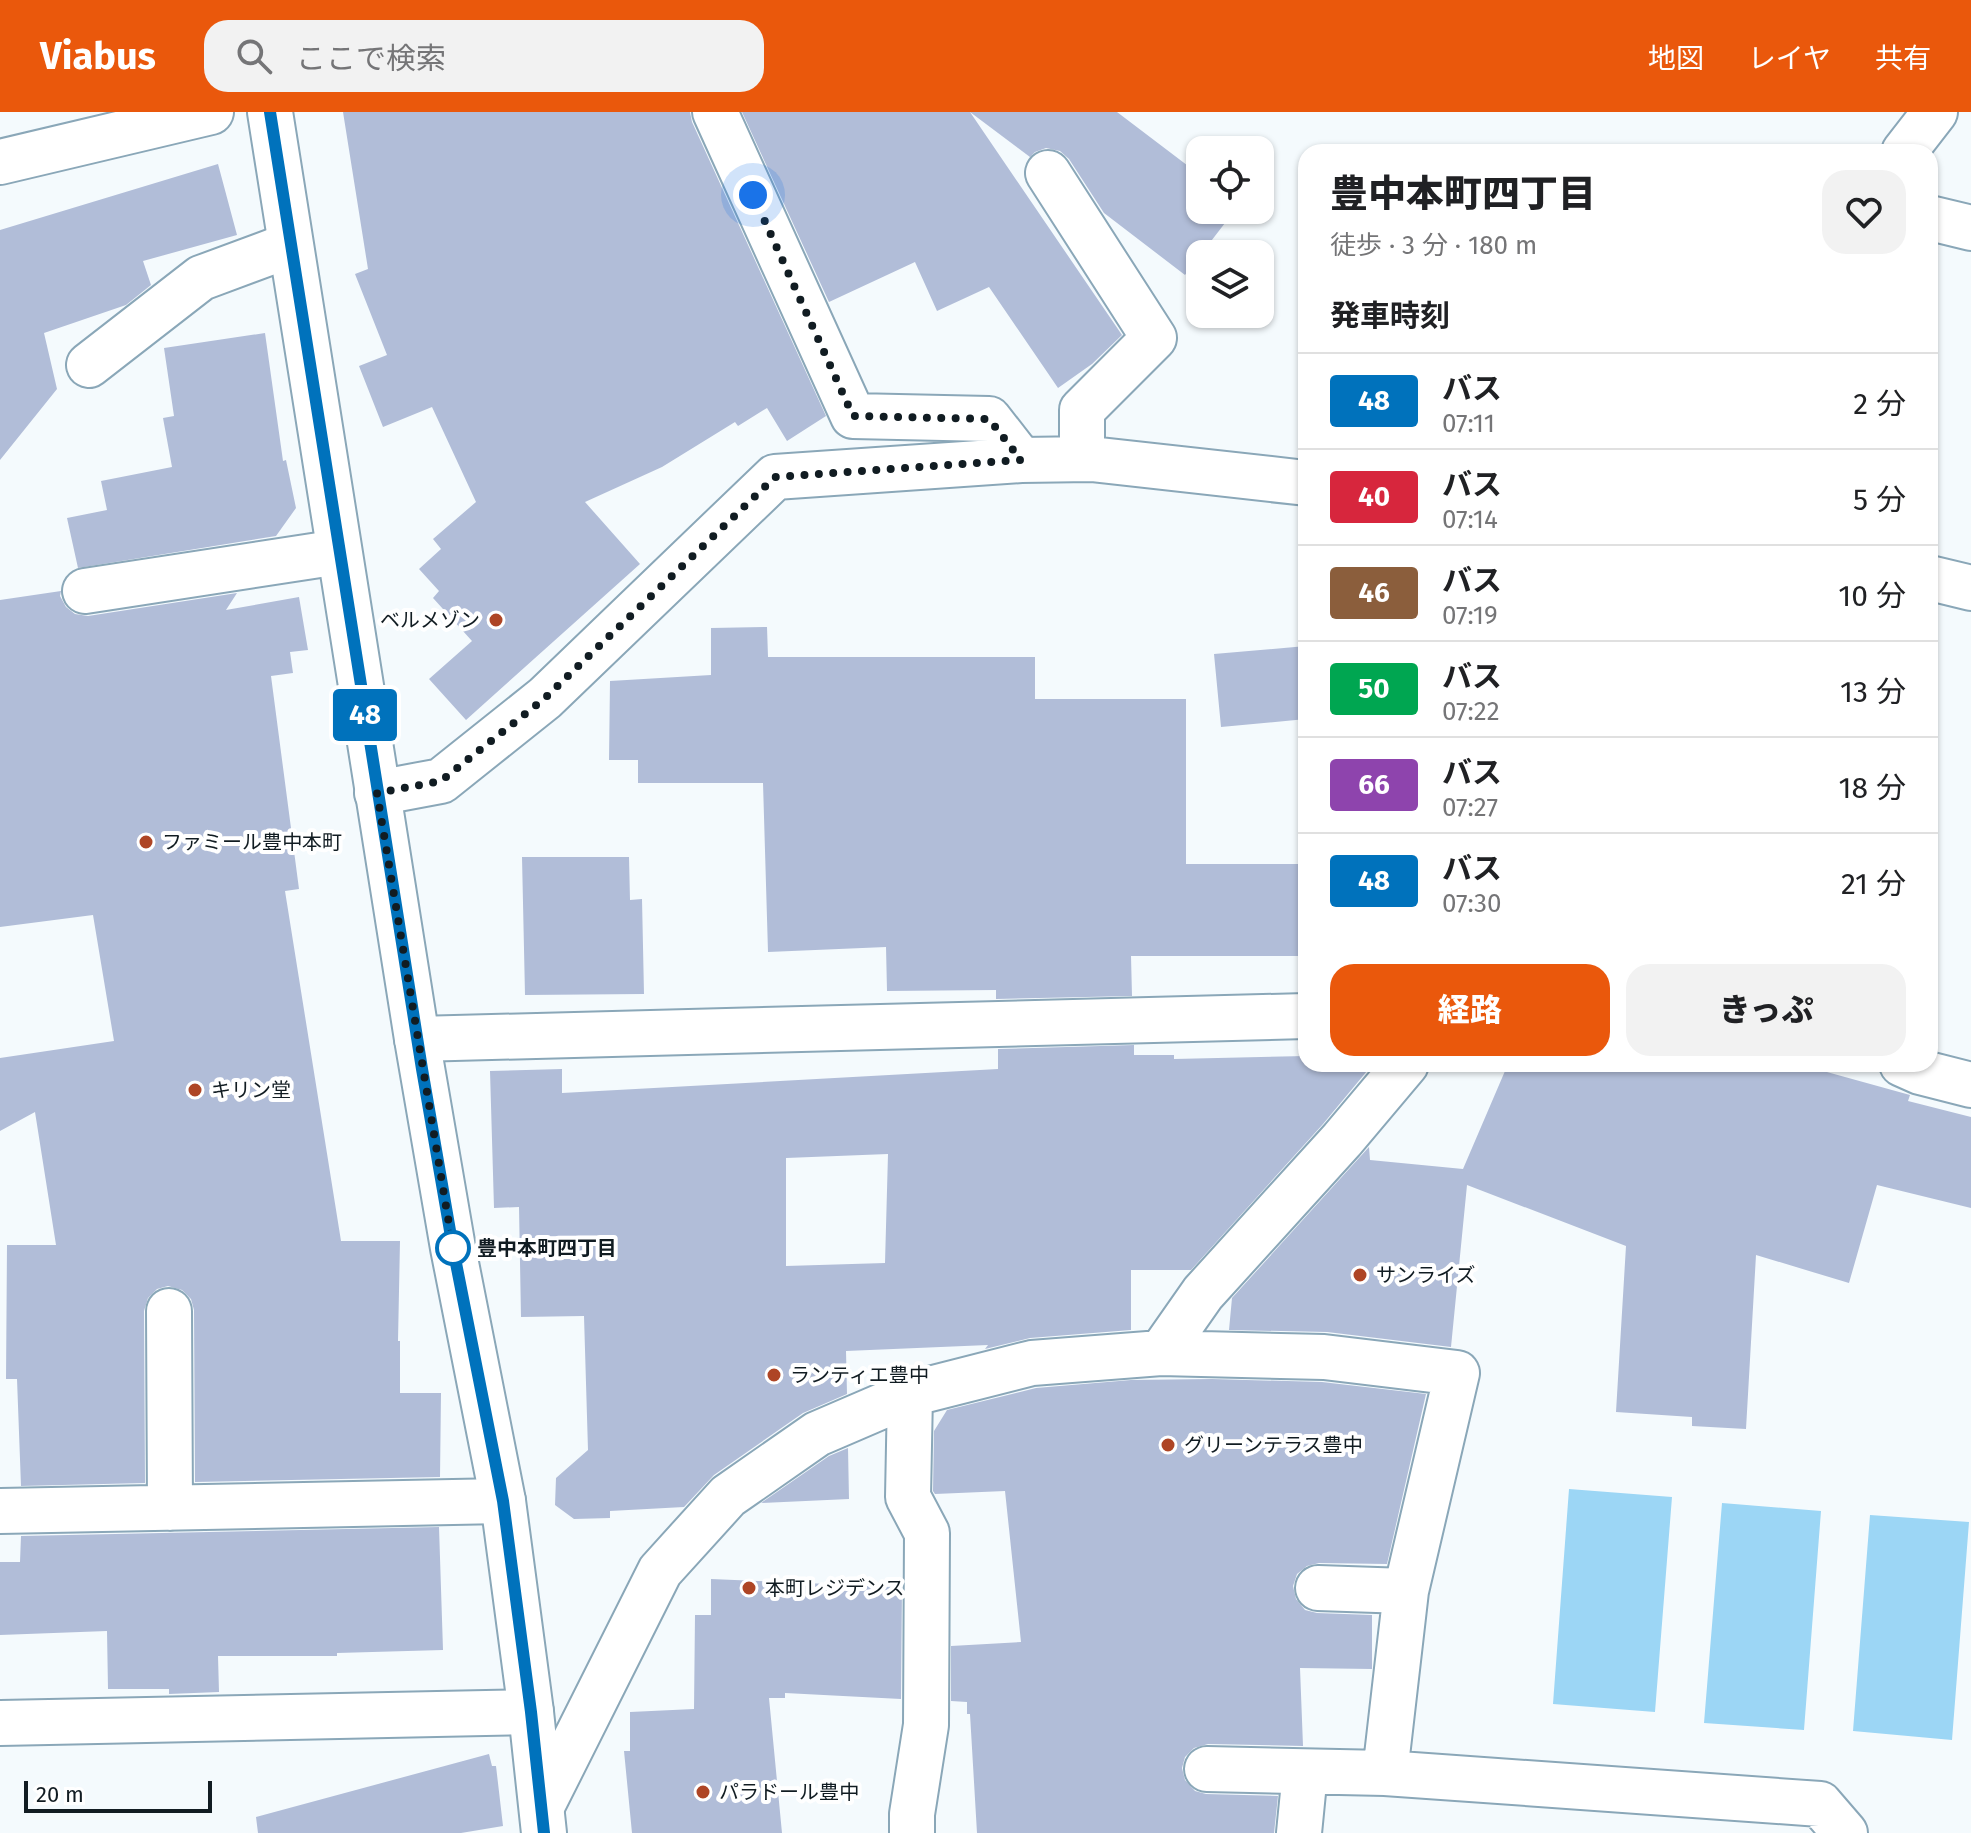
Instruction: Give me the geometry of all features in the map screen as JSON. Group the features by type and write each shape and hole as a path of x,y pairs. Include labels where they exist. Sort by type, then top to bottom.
{"street":[{"path":"0,162 68,128 211,112"},
{"path":"270,112 417,1039 453,1248 503,1501 543,1820"},
{"path":"715,112 853,416 989,419 1021,460"},
{"path":"1910,144 1935,112"},
{"path":"1048,173 1154,338 1082,410 1082,459"},
{"path":"1938,220 1971,228"},
{"path":"89,365 201,278 290,245"},
{"path":"377,793 441,781 545,698 775,477 1021,460 1082,459 1298,482"},
{"path":"85,591 339,552"},
{"path":"1938,580 1971,588"},
{"path":"417,1039 1298,1016"},
{"path":"1161,1353 1203,1293 1399,1072"},
{"path":"1920,1072 1971,1085"},
{"path":"169,1311 170,1508"},
{"path":"543,1820 660,1571 728,1496 817,1434 910,1394 1032,1363 1161,1353 1324,1357 1457,1373 1406,1591 1385,1773"},
{"path":"910,1394 908,1497 927,1533 926,1725 912,1814 912,1833"},
{"path":"0,1511 503,1501"},
{"path":"1318,1588 1406,1591"},
{"path":"0,1723 531,1712"},
{"path":"1207,1769 1385,1773 1820,1804 1845,1833"},
{"path":"1299,1833 1305,1772"}],"shaded area":[{"path":"1569,1489 1672,1497 1655,1712 1553,1704"},
{"path":"1722,1503 1821,1511 1804,1730 1704,1723"},
{"path":"1870,1515 1969,1522 1952,1740 1853,1731"}],"building":[{"path":"343,112 690,112 826,416 787,441 767,408 738,426 735,422 662,467 585,502 640,564 466,720 429,679 472,641 433,598 439,591 419,569 441,549 433,539 476,502 432,407 383,427 359,366 387,355 355,274 368,269"},
{"path":"742,112 970,112 1122,335 1092,364 1058,388 989,287 937,311 915,262 829,302"},
{"path":"970,112 1117,112 1186,164 1186,224 1224,224 1212,240 1186,240 1185,275 1104,213 1069,159 1060,151 1046,148 1030,157"},
{"path":"218,164 237,235 143,261 151,285 126,305 44,333 57,389 0,460 0,230"},
{"path":"265,333 283,461 286,460 296,508 276,536 78,568 67,518 107,510 101,481 172,467 163,418 174,416 164,348"},
{"path":"61,591 60,596 66,607 75,614 88,616 237,593 226,610 299,597 308,650 290,652 293,673 271,676 299,889 285,891 341,1241 400,1241 400,1393 441,1393 440,1477 195,1482 194,1310 191,1299 182,1290 168,1286 157,1289 148,1298 144,1311 145,1483 21,1486 17,1379 6,1379 7,1245 56,1245 35,1112 0,1131 0,1058 114,1041 93,915 0,927 0,600"},
{"path":"767,627 768,657 1035,657 1035,699 1186,699 1186,864 1298,864 1298,956 1131,956 1132,996 996,999 996,990 887,991 886,947 768,952 763,783 638,783 638,760 609,760 610,681 711,675 711,628"},
{"path":"1298,647 1298,720 1221,727 1214,654"},
{"path":"522,857 629,857 630,900 642,899 644,994 525,995"},
{"path":"1134,1045 1134,1055 1174,1055 1174,1059 1298,1056 1298,1072 1366,1072 1191,1270 1131,1270 1131,1330 1030,1338 985,1349 988,1345 846,1351 847,1394 803,1413 714,1475 684,1507 610,1511 610,1518 574,1519 555,1505 556,1478 588,1450 584,1316 521,1317 519,1207 494,1208 490,1071 562,1069 562,1093 998,1069 998,1049","holes":["888,1154 885,1263 786,1266 786,1158"]},
{"path":"1505,1072 1827,1072 1910,1095 1908,1101 1971,1117 1971,1208 1877,1185 1849,1283 1756,1255 1746,1429 1692,1426 1692,1417 1616,1412 1626,1246 1467,1185 1451,1347 1327,1332 1229,1330 1232,1298 1369,1147 1370,1160 1463,1169"},
{"path":"1131,1380 1322,1382 1426,1394 1387,1564 1319,1563 1307,1566 1297,1574 1293,1586 1296,1599 1305,1610 1372,1615 1372,1669 1300,1668 1303,1746 1208,1744 1194,1748 1185,1757 1182,1768 1185,1780 1195,1791 1278,1796 1274,1833 977,1833 970,1714 967,1714 967,1702 951,1701 951,1646 1021,1642 1005,1491 935,1494 934,1431 947,1410 1036,1388"},
{"path":"848,1448 849,1499 761,1503 829,1456"},
{"path":"439,1527 443,1650 337,1653 337,1656 218,1656 219,1692 169,1694 169,1689 108,1689 107,1631 0,1635 0,1562 20,1562 21,1536"},
{"path":"711,1579 902,1587 901,1699 785,1693 785,1698 769,1698 782,1833 632,1833 624,1751 630,1751 630,1712 694,1709 695,1615 711,1615"},
{"path":"489,1754 492,1766 496,1766 503,1826 461,1833 258,1833 256,1817"}],"bus line":[{"name":"48","path":"270,112 422,1069 453,1248 503,1501 544,1833"}],"place":[{"name":"ベルメゾン","path":"496,620"},
{"name":"ファミール豊中本町","path":"146,842"},
{"name":"キリン堂","path":"195,1090"},
{"name":"豊中本町四丁目","path":"453,1248"},
{"name":"サンライズ","path":"1360,1275"},
{"name":"ランティエ豊中","path":"774,1375"},
{"name":"グリーンテラス豊中","path":"1168,1445"},
{"name":"本町レジデンス","path":"749,1588"},
{"name":"パラドール豊中","path":"703,1792"}],"route":[{"path":"453,1248 377,793 441,781 545,698 775,477 1021,460 989,419 853,416 753,195"}]}
